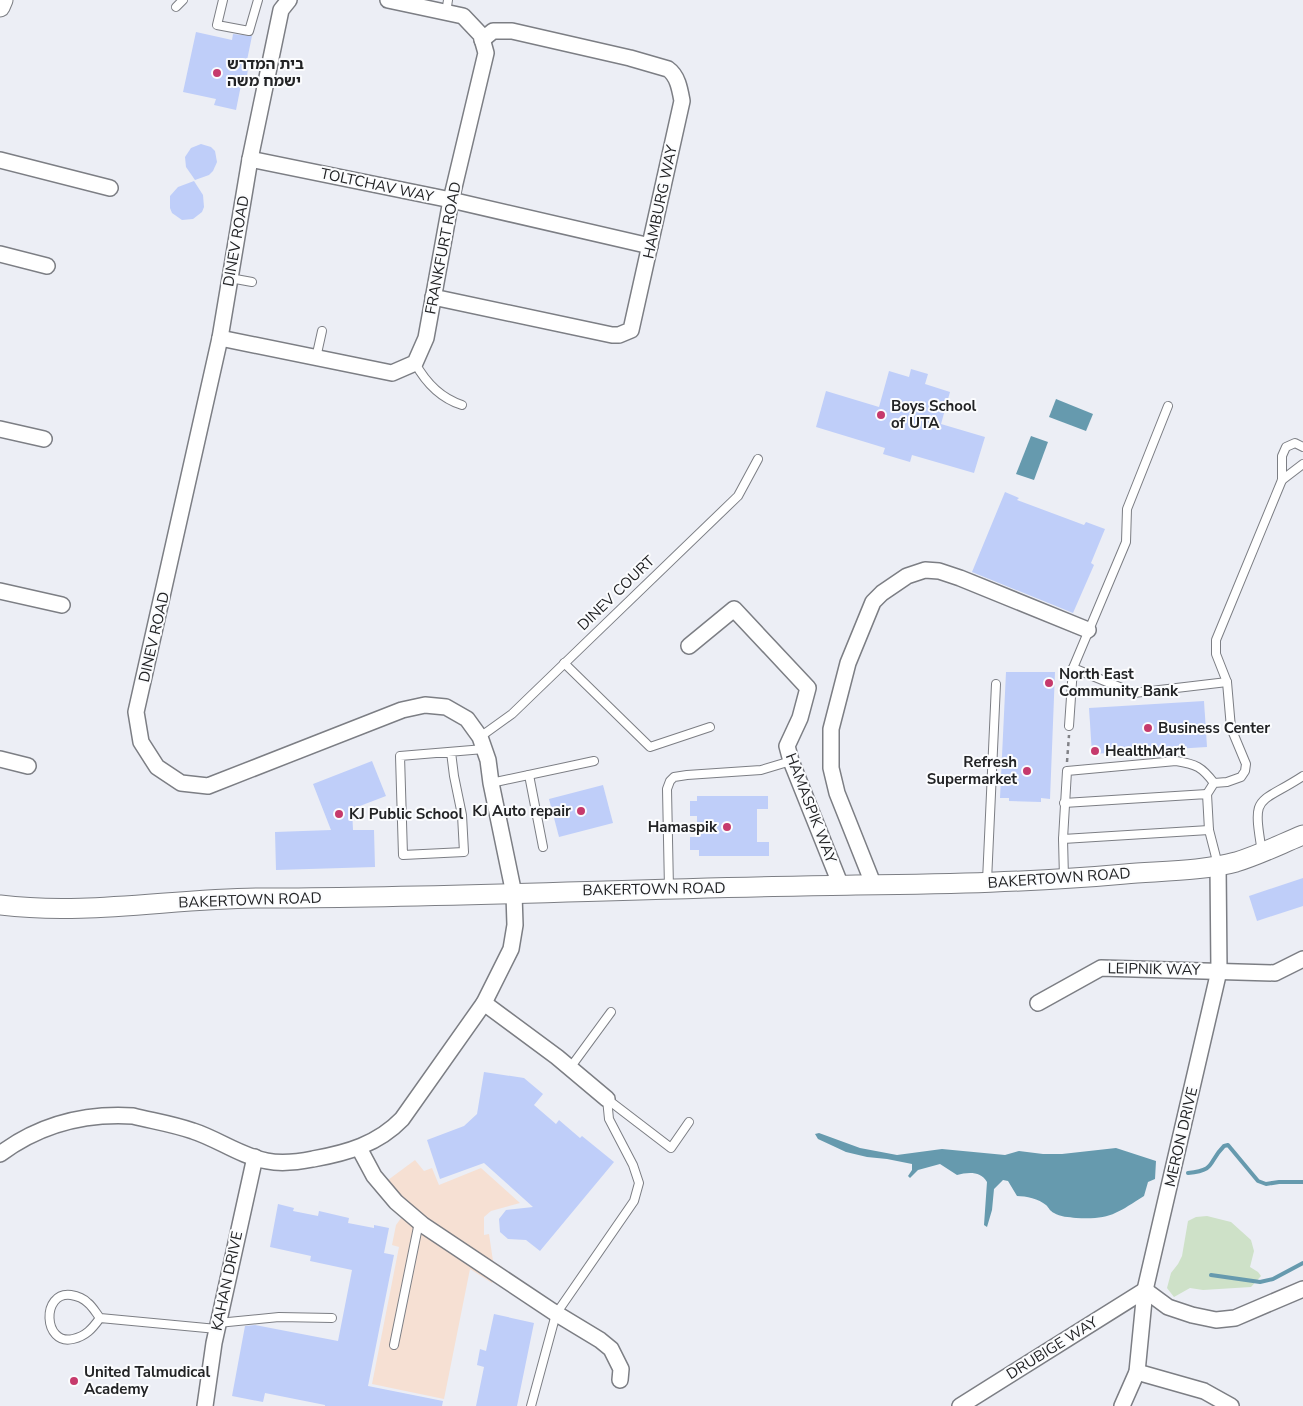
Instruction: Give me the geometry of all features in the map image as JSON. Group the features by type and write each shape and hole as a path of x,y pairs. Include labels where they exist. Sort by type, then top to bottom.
{"street":[{"path":"0,7 3,0"},
{"name":"DINEV ROAD","path":"0,1154 32,1134 62,1122 87,1117 124,1115 194,1131 245,1154 268,1161 294,1162 340,1155 360,1148 391,1131 402,1119 484,1003 511,949 515,925 514,894 488,760 482,743 467,719 446,707 425,705 402,710 208,786 181,783 158,767 141,742 136,712 220,338 250,159 281,10 289,0"},
{"path":"388,0 447,6 463,16 481,35 482,40"},
{"name":"HAMBURG WAY","path":"433,297 612,335 619,335 631,330 682,101 679,85 672,71 668,69 630,58 512,31 493,31 482,40"},
{"name":"FRANKFURT ROAD","path":"415,363 426,338 451,200 486,53 482,40"},
{"name":"TOLTCHAV WAY","path":"250,159 451,200 650,246"},
{"path":"0,160 110,188"},
{"path":"0,254 47,266"},
{"path":"220,338 392,373 415,363"},
{"path":"0,429 44,439"},
{"path":"874,886 837,793 832,768 831,729 848,663 873,602 887,589 907,576 925,570 939,571 1088,630"},
{"path":"0,591 62,605"},
{"name":"HAMASPIK WAY","path":"689,646 734,609 808,688 800,718 787,746 791,761 841,886"},
{"path":"0,759 28,766"},
{"name":"BAKERTOWN ROAD","path":"0,905 22,908 65,908 226,898 343,898 669,889 987,884 1064,880 1218,865 1262,852 1303,835"},
{"name":"MERON DRIVE","path":"1122,1406 1137,1372 1145,1290 1219,971 1218,865"},
{"name":"LEIPNIK WAY","path":"1038,1003 1102,968 1274,973 1303,959"},
{"path":"484,1003 570,1068 607,1099"},
{"path":"360,1148 374,1176 396,1202 419,1222 611,1349 621,1369 620,1380"},
{"name":"KAHAN DRIVE","path":"206,1406 217,1326 254,1157"},
{"path":"1145,1290 1168,1307 1216,1320 1235,1318 1303,1289"},
{"name":"DRUBIGE WAY","path":"960,1406 1145,1290"},
{"path":"1137,1372 1204,1391 1231,1406"}],"lane":[{"path":"176,7 182,0"},
{"path":"223,0 217,25 249,31 258,0"},
{"path":"230,278 252,282"},
{"path":"316,358 322,331"},
{"path":"415,363 422,377 437,391 448,400 462,405"},
{"path":"1069,726 1073,668 1126,542 1127,509 1168,406"},
{"path":"1214,783 1227,782 1241,777 1245,771 1246,764 1231,728 1227,682 1216,654 1216,640 1282,480 1282,456 1286,447 1295,444 1303,446"},
{"name":"DINEV COURT","path":"482,743 738,496 758,458"},
{"path":"1282,480 1303,464"},
{"path":"564,663 650,747 710,727"},
{"path":"1073,668 1134,693 1227,682"},
{"path":"987,884 996,684"},
{"path":"451,752 462,815 464,852 403,856 400,756 451,752 482,743"},
{"path":"491,783 594,761"},
{"path":"669,889 667,789 674,777 687,774 761,770 791,761"},
{"path":"1064,880 1063,839 1067,771 1176,762 1190,763 1203,769 1214,783"},
{"path":"529,775 543,847"},
{"path":"1262,852 1257,821 1258,806 1265,798 1303,776"},
{"path":"1214,783 1207,794 1209,830 1218,865"},
{"path":"1064,804 1207,794"},
{"path":"1063,839 1209,830"},
{"path":"570,1068 611,1012"},
{"path":"607,1099 671,1148 689,1122"},
{"path":"531,1406 556,1314 634,1201 639,1183 633,1165 609,1119 607,1099"},
{"path":"394,1345 419,1222"},
{"path":"100,1318 92,1330 80,1337 68,1340 57,1336 52,1331 49,1309 57,1298 65,1294 79,1296 89,1303 100,1318 217,1326 279,1317 332,1318"}],"path":[{"path":"1067,771 1069,726"}],"shaded area":[{"path":"415,1160 424,1171 432,1168 439,1185 481,1168 520,1203 491,1211 484,1217 484,1235 489,1234 493,1261 502,1267 492,1283 470,1269 444,1399 372,1384 399,1247 392,1245 396,1225 409,1207 388,1180"}],"green space":[{"path":"1207,1216 1231,1222 1251,1240 1254,1251 1250,1267 1261,1276 1251,1287 1203,1290 1190,1288 1174,1297 1167,1288 1171,1273 1182,1256 1188,1221 1196,1217"}],"water":[{"path":"1056,399 1093,414 1086,431 1049,417"},
{"path":"1031,436 1048,442 1034,480 1016,474"},
{"path":"819,1133 860,1148 897,1155 942,1149 1005,1155 1019,1151 1062,1154 1116,1148 1156,1161 1155,1179 1148,1182 1144,1196 1113,1214 1097,1218 1076,1218 1056,1214 1040,1201 1017,1196 1008,1181 1003,1180 994,1189 992,1210 987,1227 984,1225 987,1182 978,1174 965,1173 957,1175 940,1164 918,1170 910,1178 908,1176 912,1170 912,1164 846,1152 818,1139 815,1134"}],"building":[{"name":"בית המדרש ישמח משה","path":"196,32 232,40 233,34 252,36 246,65 248,69 247,76 242,80 236,110 214,105 216,99 183,92"},
{"path":"201,144 211,147 215,151 217,162 209,175 195,180 186,167 185,157 191,148"},
{"path":"194,181 203,195 204,207 202,212 193,219 182,220 172,213 170,196 178,187"},
{"name":"Boys School of UTA","path":"911,369 928,374 925,384 950,392 941,424 985,437 974,473 912,455 910,462 883,454 885,448 816,427 826,391 879,407 889,371 909,377"},
{"path":"1005,492 1019,498 1017,500 1084,525 1086,522 1105,529 1091,563 1094,565 1073,613 972,572"},
{"path":"1006,672 1055,672 1050,799 1041,798 1041,802 1009,801 1009,798 1000,798"},
{"name":"Business Center","path":"1204,701 1207,747 1092,754 1089,708"},
{"name":"KJ Public School","path":"372,761 386,796 352,809 353,830 374,830 375,867 276,870 275,832 331,830 313,784"},
{"name":"KJ Auto repair","path":"603,785 613,823 559,837 549,799"},
{"name":"Hamaspik","path":"697,796 768,796 768,809 757,809 757,842 769,842 769,856 699,856 699,850 690,850 690,837 697,837 697,816 690,816 690,801 697,801"},
{"path":"1303,878 1303,906 1257,921 1249,896"},
{"path":"484,1072 524,1078 543,1094 534,1105 556,1124 559,1120 580,1138 582,1136 614,1162 540,1251 526,1240 508,1239 500,1232 499,1219 506,1210 533,1207 484,1163 440,1179 427,1140 464,1126 477,1114"},
{"path":"278,1204 294,1208 293,1211 318,1216 319,1211 349,1218 348,1223 374,1228 374,1225 389,1228 384,1253 394,1255 368,1386 443,1401 442,1406 325,1406 265,1393 263,1402 232,1396 245,1326 255,1325 338,1341 352,1270 310,1261 311,1256 270,1247"},
{"path":"494,1314 534,1323 517,1406 476,1406 484,1367 477,1365 480,1349 486,1351"}],"waterway":[{"path":"1188,1173 1208,1168 1224,1146 1228,1145 1258,1181 1266,1184 1303,1182"},
{"path":"1211,1275 1260,1282 1273,1279 1303,1263"}],"place":[{"name":"בית המדרש ישמח משה","path":"217,73"},
{"name":"Boys School of UTA","path":"881,415"},
{"name":"North East Community Bank","path":"1049,683"},
{"name":"Business Center","path":"1148,728"},
{"name":"HealthMart","path":"1095,751"},
{"name":"Refresh Supermarket","path":"1027,771"},
{"name":"KJ Auto repair","path":"581,811"},
{"name":"KJ Public School","path":"339,814"},
{"name":"Hamaspik","path":"727,827"},
{"name":"United Talmudical Academy","path":"74,1381"}]}
